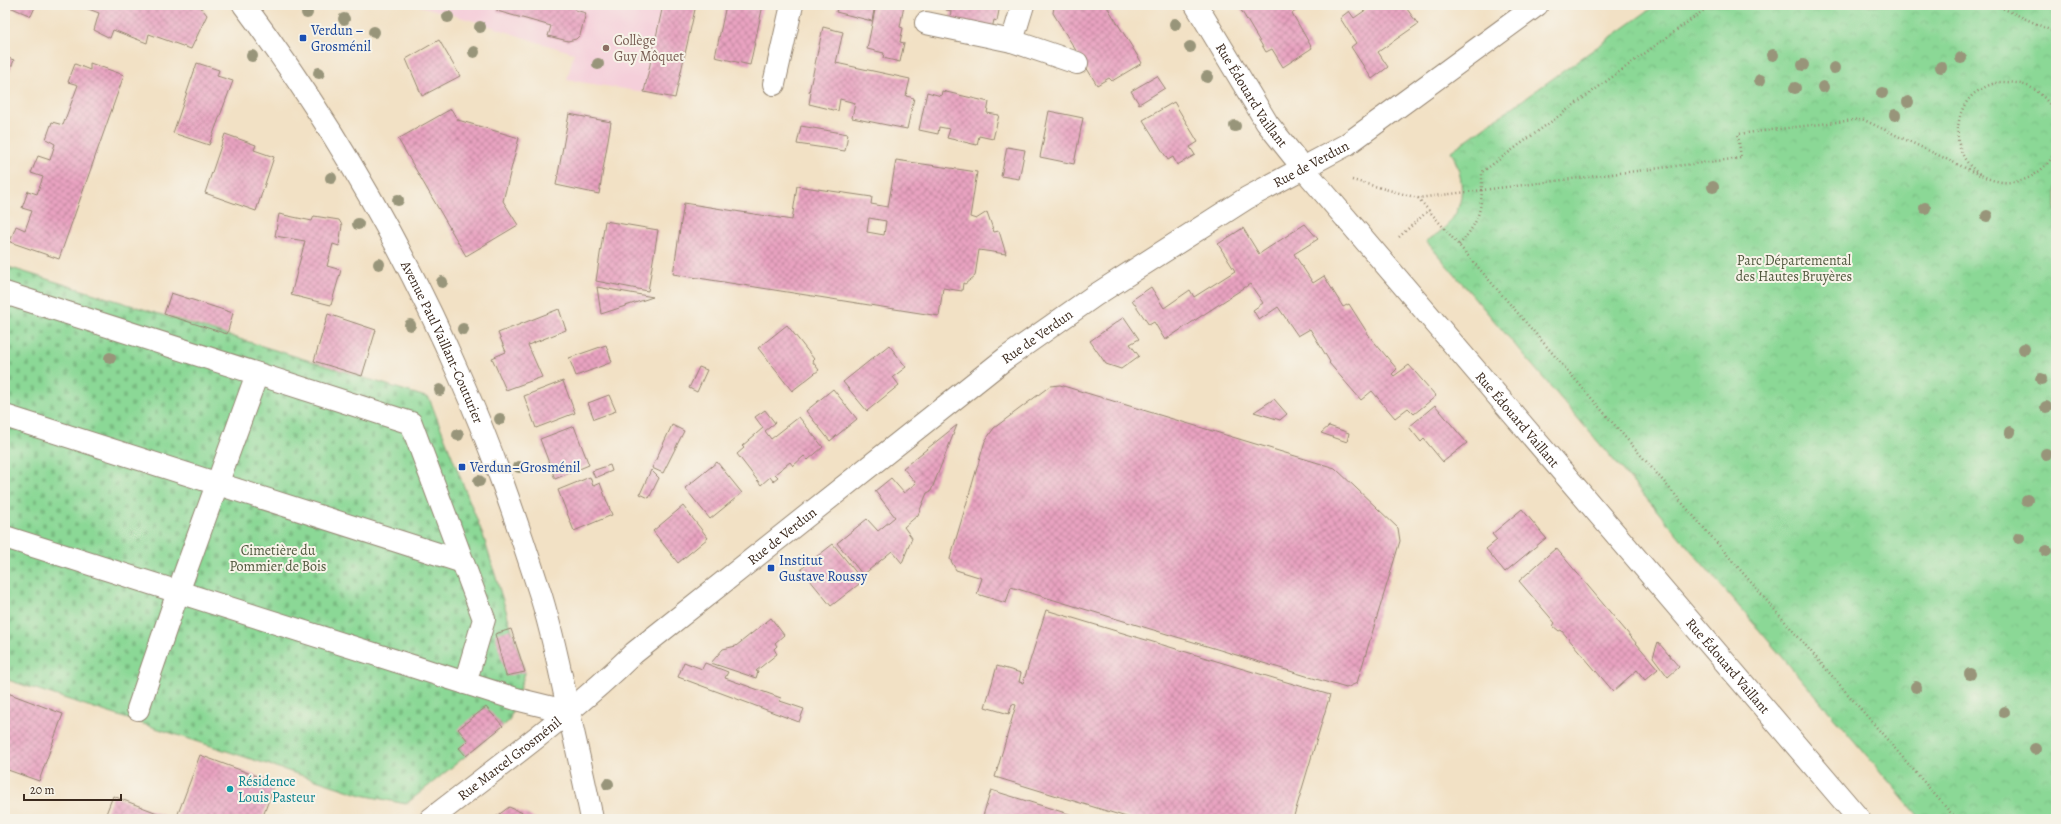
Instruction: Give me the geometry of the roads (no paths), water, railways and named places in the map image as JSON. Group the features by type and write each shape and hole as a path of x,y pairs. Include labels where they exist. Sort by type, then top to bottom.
{"street":[{"name":"Avenue Paul Vaillant-Couturier","path":"244,5 269,38 315,107 360,180 408,270 460,377 499,472 541,597 557,657 592,819"},
{"path":"774,84 792,5"},
{"path":"1012,41 1023,5"},
{"name":"Rue Édouard Vaillant","path":"1196,5 1267,123 1303,168 1859,819"},
{"name":"Rue de Verdun","path":"569,712 599,687 634,653 1006,358 1094,296 1247,198 1346,145 1536,5"},
{"path":"926,24 1012,41 1077,63"},
{"path":"5,293 411,423 484,620 465,682"},
{"path":"138,709 178,592 257,374"},
{"path":"5,416 463,562"},
{"path":"5,537 465,682 569,712"},
{"name":"Rue Marcel Grosménil","path":"432,819 569,712"}],"place":[{"name":"Verdun – Grosménil","path":"303,38"},
{"name":"Collège Guy Môquet","path":"606,48"},
{"name":"Verdun–Grosménil","path":"462,467"},
{"name":"Institut Gustave Roussy","path":"771,568"},
{"name":"Résidence Louis Pasteur","path":"230,789"}],"park label":[{"name":"Parc Départemental des Hautes Bruyères","path":"1794,268"},
{"name":"Cimetière du Pommier de Bois","path":"278,558"}]}
